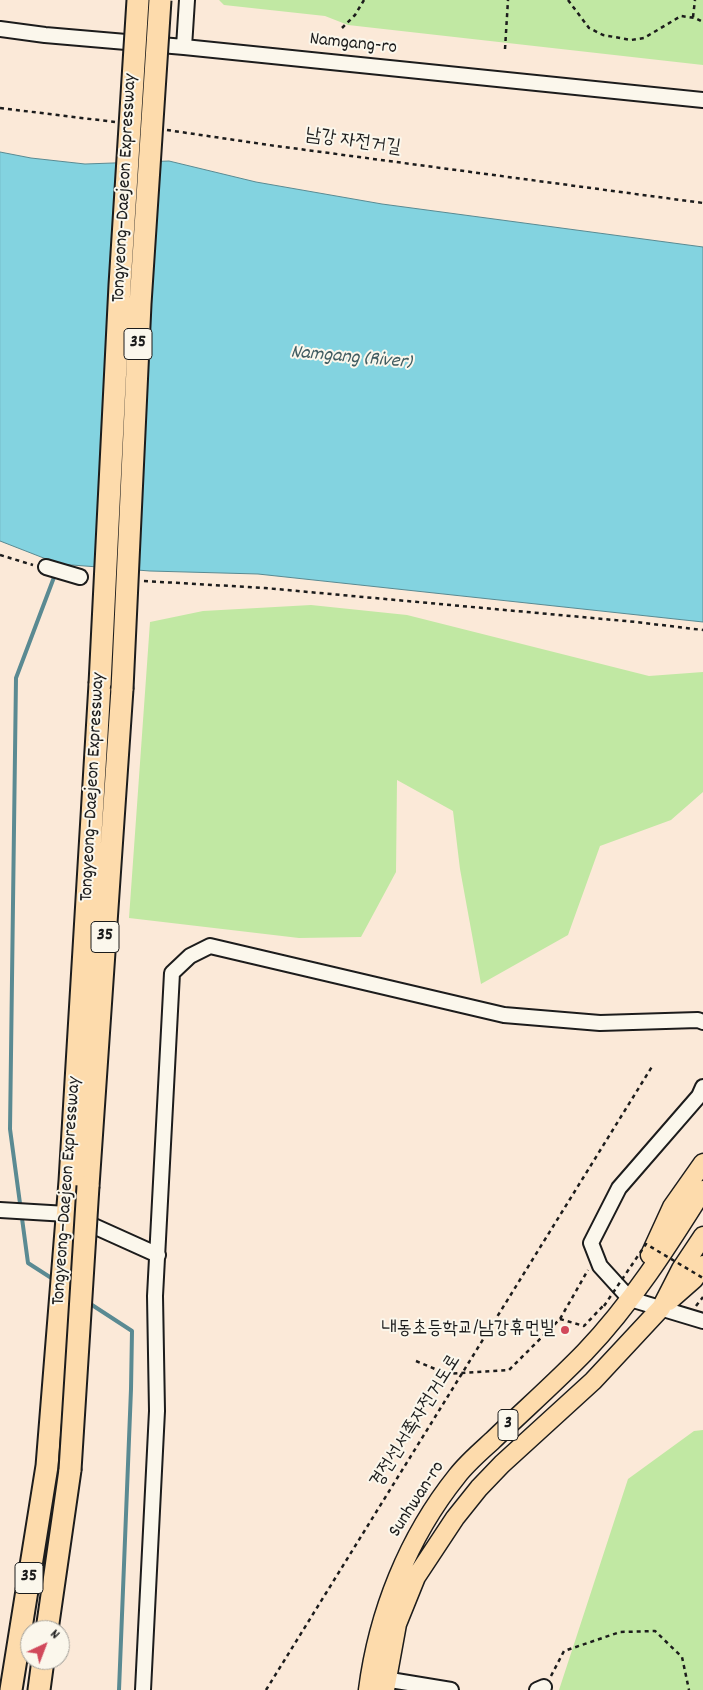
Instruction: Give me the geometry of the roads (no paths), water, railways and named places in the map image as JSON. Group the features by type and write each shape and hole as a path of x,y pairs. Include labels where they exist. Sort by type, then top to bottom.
{"highway":[{"name":"Tongyeong–Daejeon Expressway","path":"48,1620 70,1470 79,1184 100,684 120,285 138,0"},
{"name":"Tongyeong–Daejeon Expressway","path":"11,1690 47,1466 67,1214 79,1184 122,689 140,304 160,0"},
{"path":"39,1690 42,1670"}],"main road":[{"path":"630,1298 672,1207 703,1163"},
{"name":"Sunhwan-ro","path":"377,1684 383,1617 403,1565 428,1517 458,1474 585,1351 630,1298 703,1190"},
{"name":"3","path":"377,1684 397,1624 416,1577 455,1518 479,1488 502,1464 593,1381 661,1308 681,1269 703,1236"},
{"path":"661,1308 694,1279 703,1265"}],"street":[{"path":"184,47 187,0"},
{"name":"Namgang-ro","path":"0,29 703,100"},
{"path":"46,567 80,577"},
{"path":"143,1690 157,1411 156,1296 172,973 190,956 210,946 504,1015 600,1022 698,1020 703,1022"},
{"path":"703,1087 699,1096 619,1188 591,1243 600,1266 630,1298 703,1321"},
{"path":"0,1210 67,1214 158,1255"},
{"path":"377,1684 450,1690"}],"water":[{"name":"Namgang (River)","path":"0,152 31,158 85,164 169,161 256,182 382,204 703,247 703,622 258,574 150,571 59,564 0,541"}],"waterway":[{"path":"56,1281 28,1263 10,1129 16,678 59,564"},
{"path":"89,1303 132,1331 119,1690"}],"place":[{"name":"내동초등학교/남강휴먼빌","path":"565,1330"}]}
